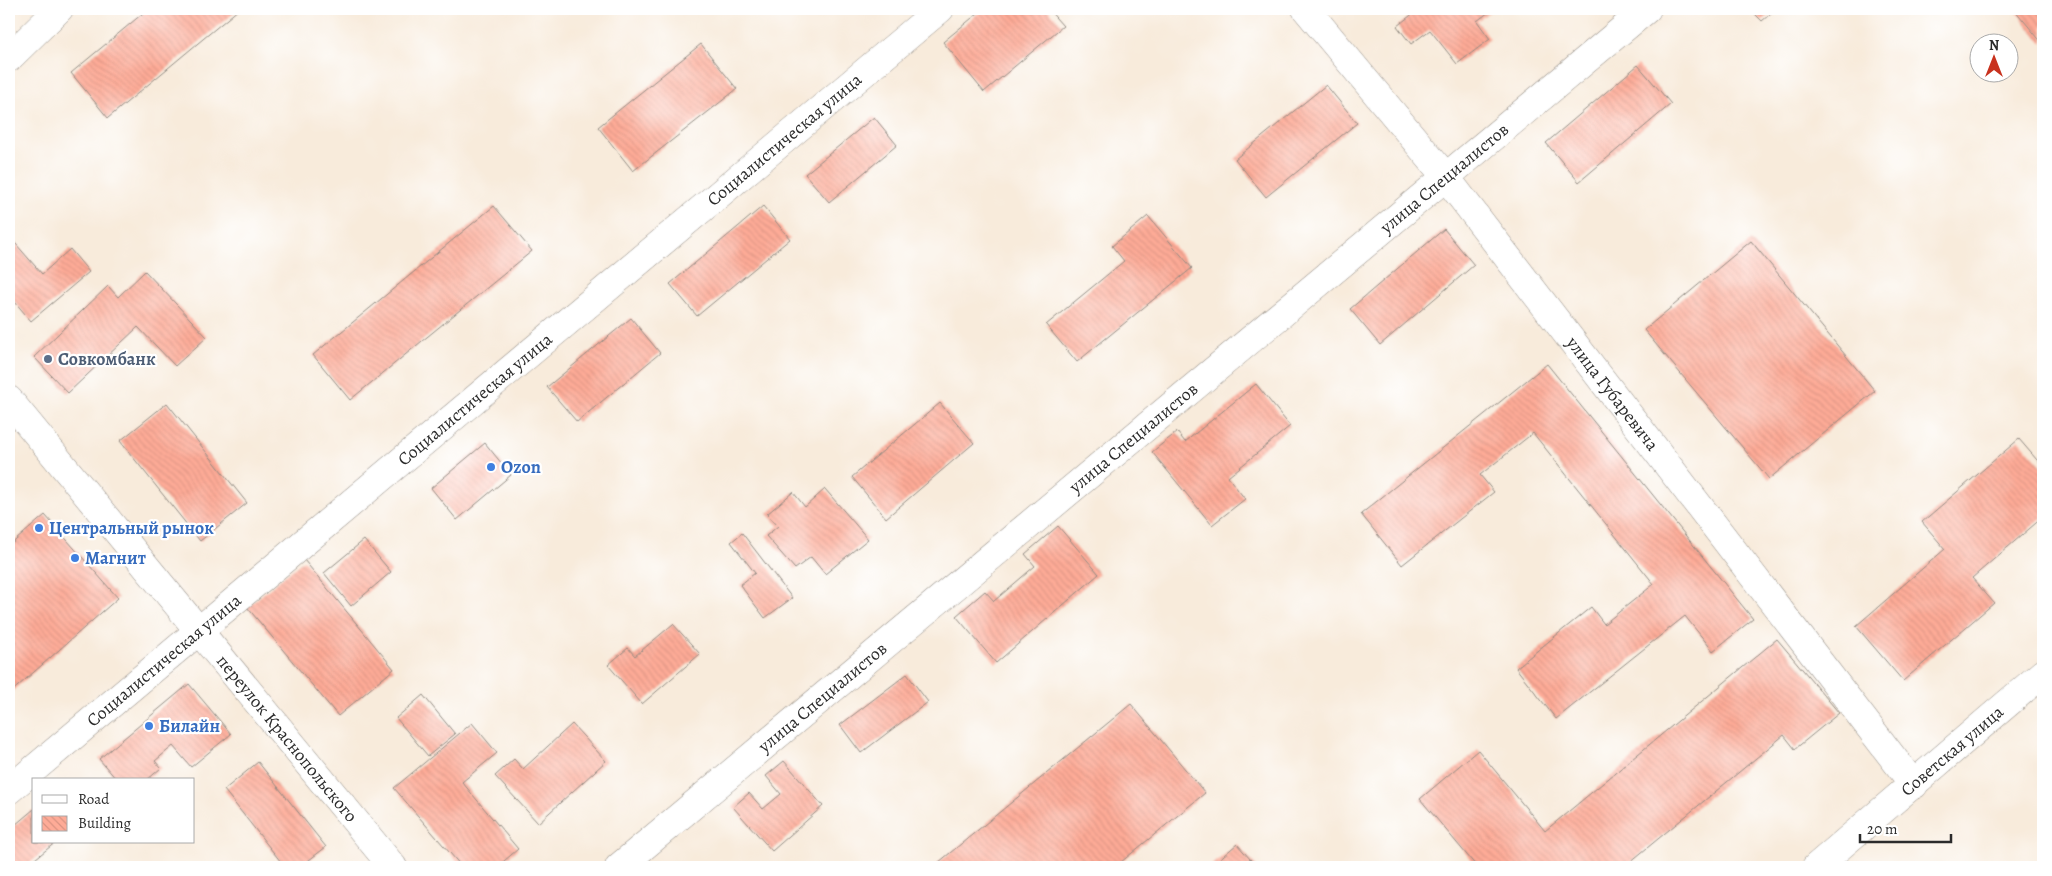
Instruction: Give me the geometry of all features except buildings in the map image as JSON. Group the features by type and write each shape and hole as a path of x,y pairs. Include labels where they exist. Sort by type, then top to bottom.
{"street":[{"path":"9,58 59,9"},
{"name":"Социалистическая улица","path":"9,790 940,9"},
{"name":"улица Губаревича","path":"1306,9 1445,176 1914,784"},
{"name":"улица Специалистов","path":"619,867 1445,176 1648,9"},
{"name":"переулок Краснопольского","path":"9,400 393,867"},
{"name":"Советская улица","path":"1816,867 2043,672"}],"place":[{"name":"Совкомбанк","path":"48,359"},
{"name":"Ozon","path":"491,467"},
{"name":"Центральный рынок","path":"39,528"},
{"name":"Магнит","path":"75,558"},
{"name":"Билайн","path":"149,726"}]}
